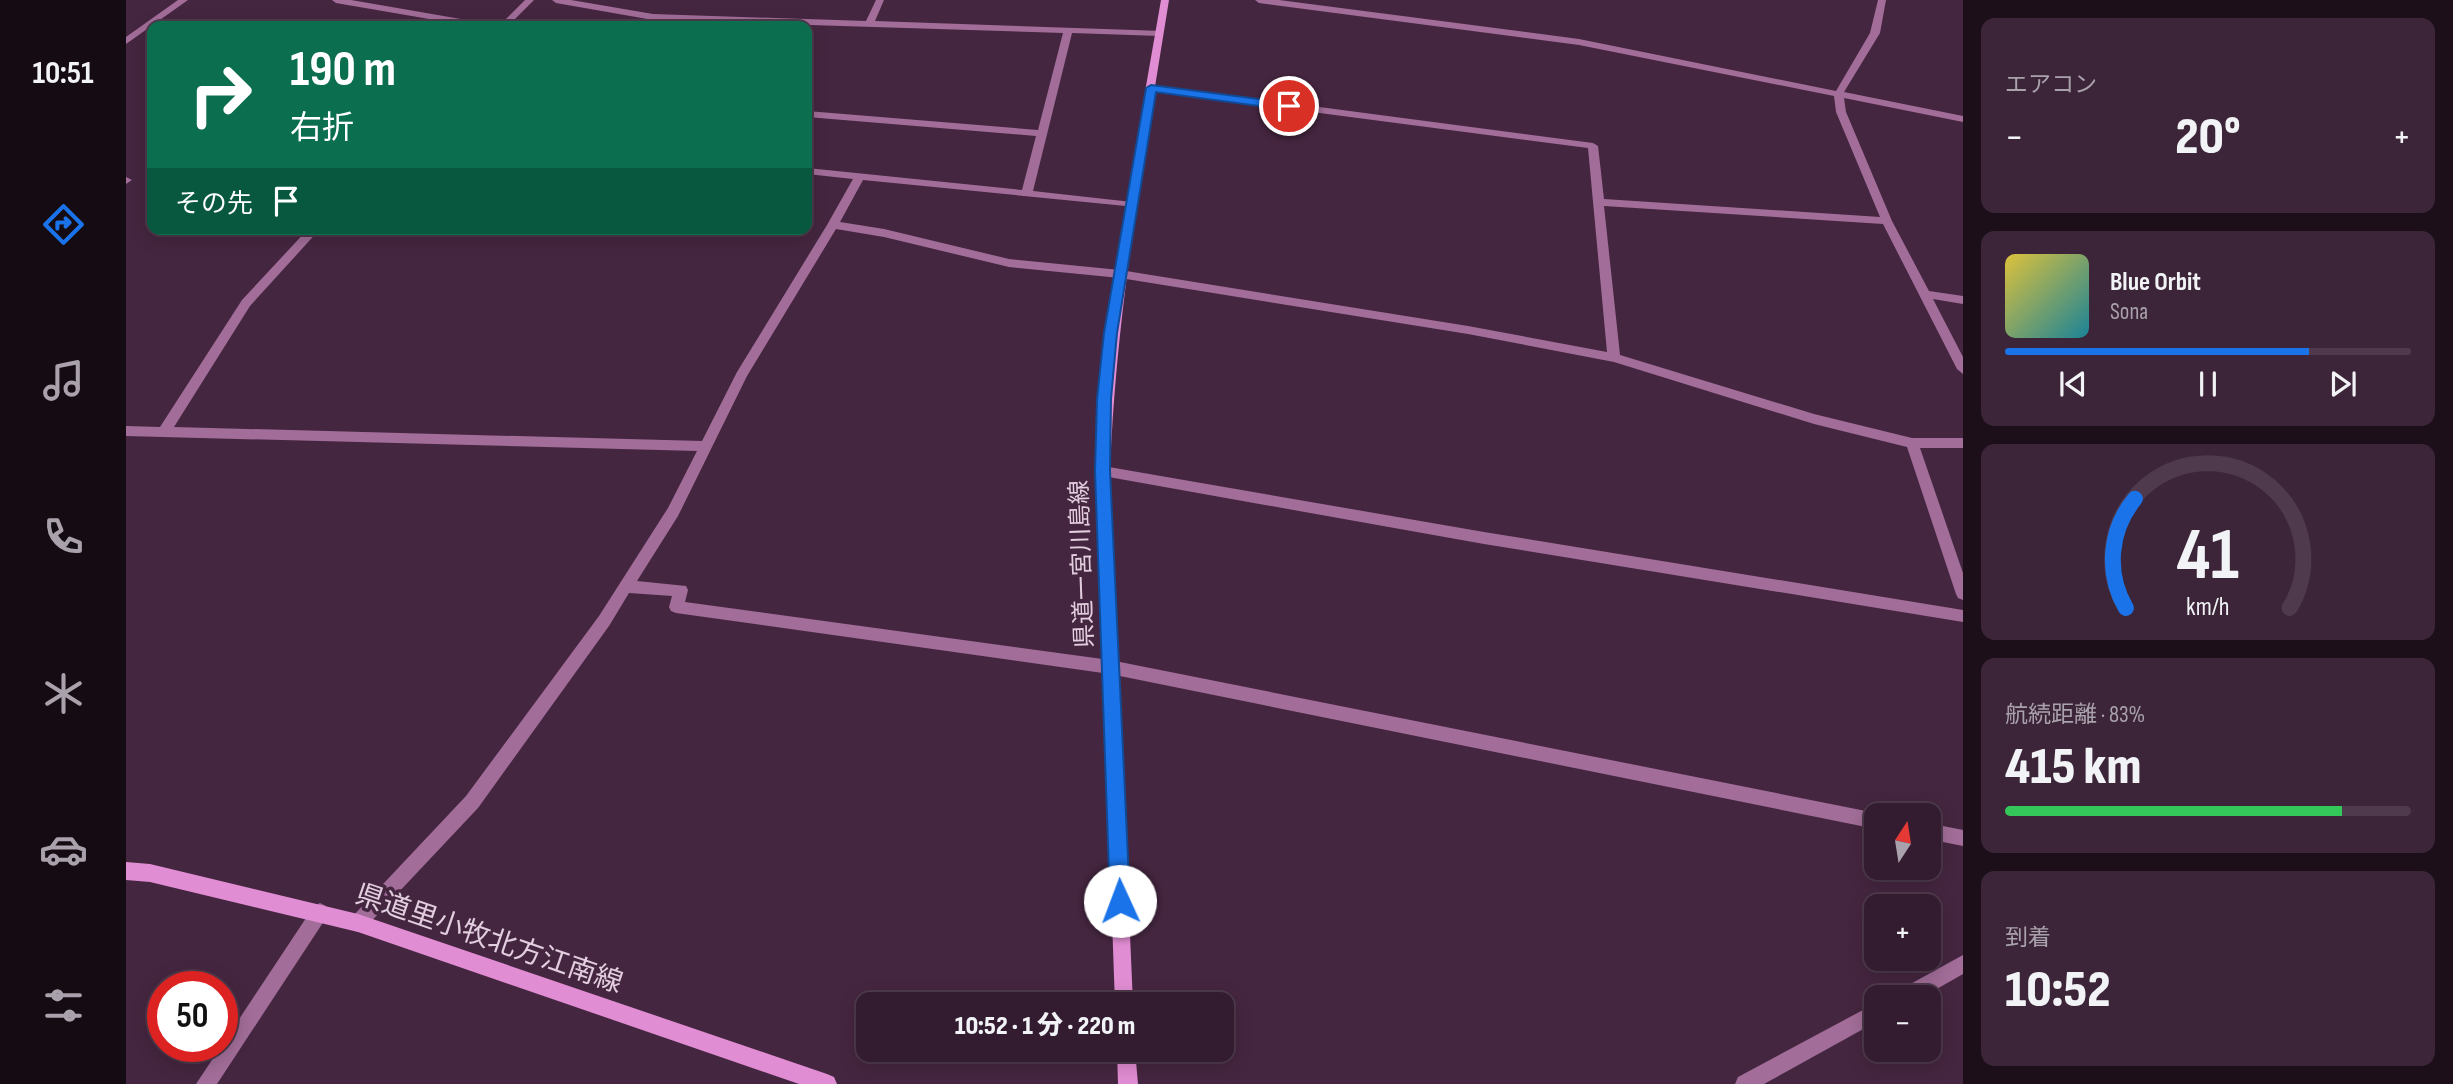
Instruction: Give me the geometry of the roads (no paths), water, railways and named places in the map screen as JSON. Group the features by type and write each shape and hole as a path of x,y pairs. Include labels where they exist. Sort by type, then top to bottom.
{"main road":[{"name":"県道一宮川島線","path":"1124,992 1103,471 1104,399 1110,333 1165,0"},
{"name":"県道里小牧北方江南線","path":"126,871 150,873 358,923 827,1084"},
{"path":"1127,1062 1128,1084"}],"street":[{"path":"154,21 184,0"},
{"path":"336,0 456,21"},
{"path":"508,21 530,0"},
{"path":"556,0 653,17 776,21"},
{"path":"869,24 880,0"},
{"path":"1259,0 1579,42 1963,119"},
{"path":"1882,0 1875,33 1839,93 1841,111 1887,221 1963,369"},
{"path":"650,21 653,17"},
{"path":"812,22 1160,33"},
{"path":"126,41 147,26"},
{"path":"1027,193 1068,30"},
{"path":"1151,88 1593,146 1614,358"},
{"path":"812,114 1042,132"},
{"path":"812,171 1132,205"},
{"path":"358,923 472,803 604,621 673,512 741,374 860,176"},
{"path":"1597,201 1887,221"},
{"path":"833,225 884,233 1009,263 1120,274 1468,330 1614,358 1814,419 1912,443 1963,443"},
{"path":"164,432 246,303 309,235"},
{"path":"1924,294 1963,300"},
{"path":"126,431 705,446"},
{"path":"1912,443 1963,594"},
{"path":"1103,471 1484,538 1963,616"},
{"path":"625,587 681,590 676,607 1110,667 1864,819"},
{"path":"1941,834 1963,838"},
{"path":"206,1084 320,912"},
{"path":"1925,985 1963,964"},
{"path":"1745,1084 1864,1019"}]}
